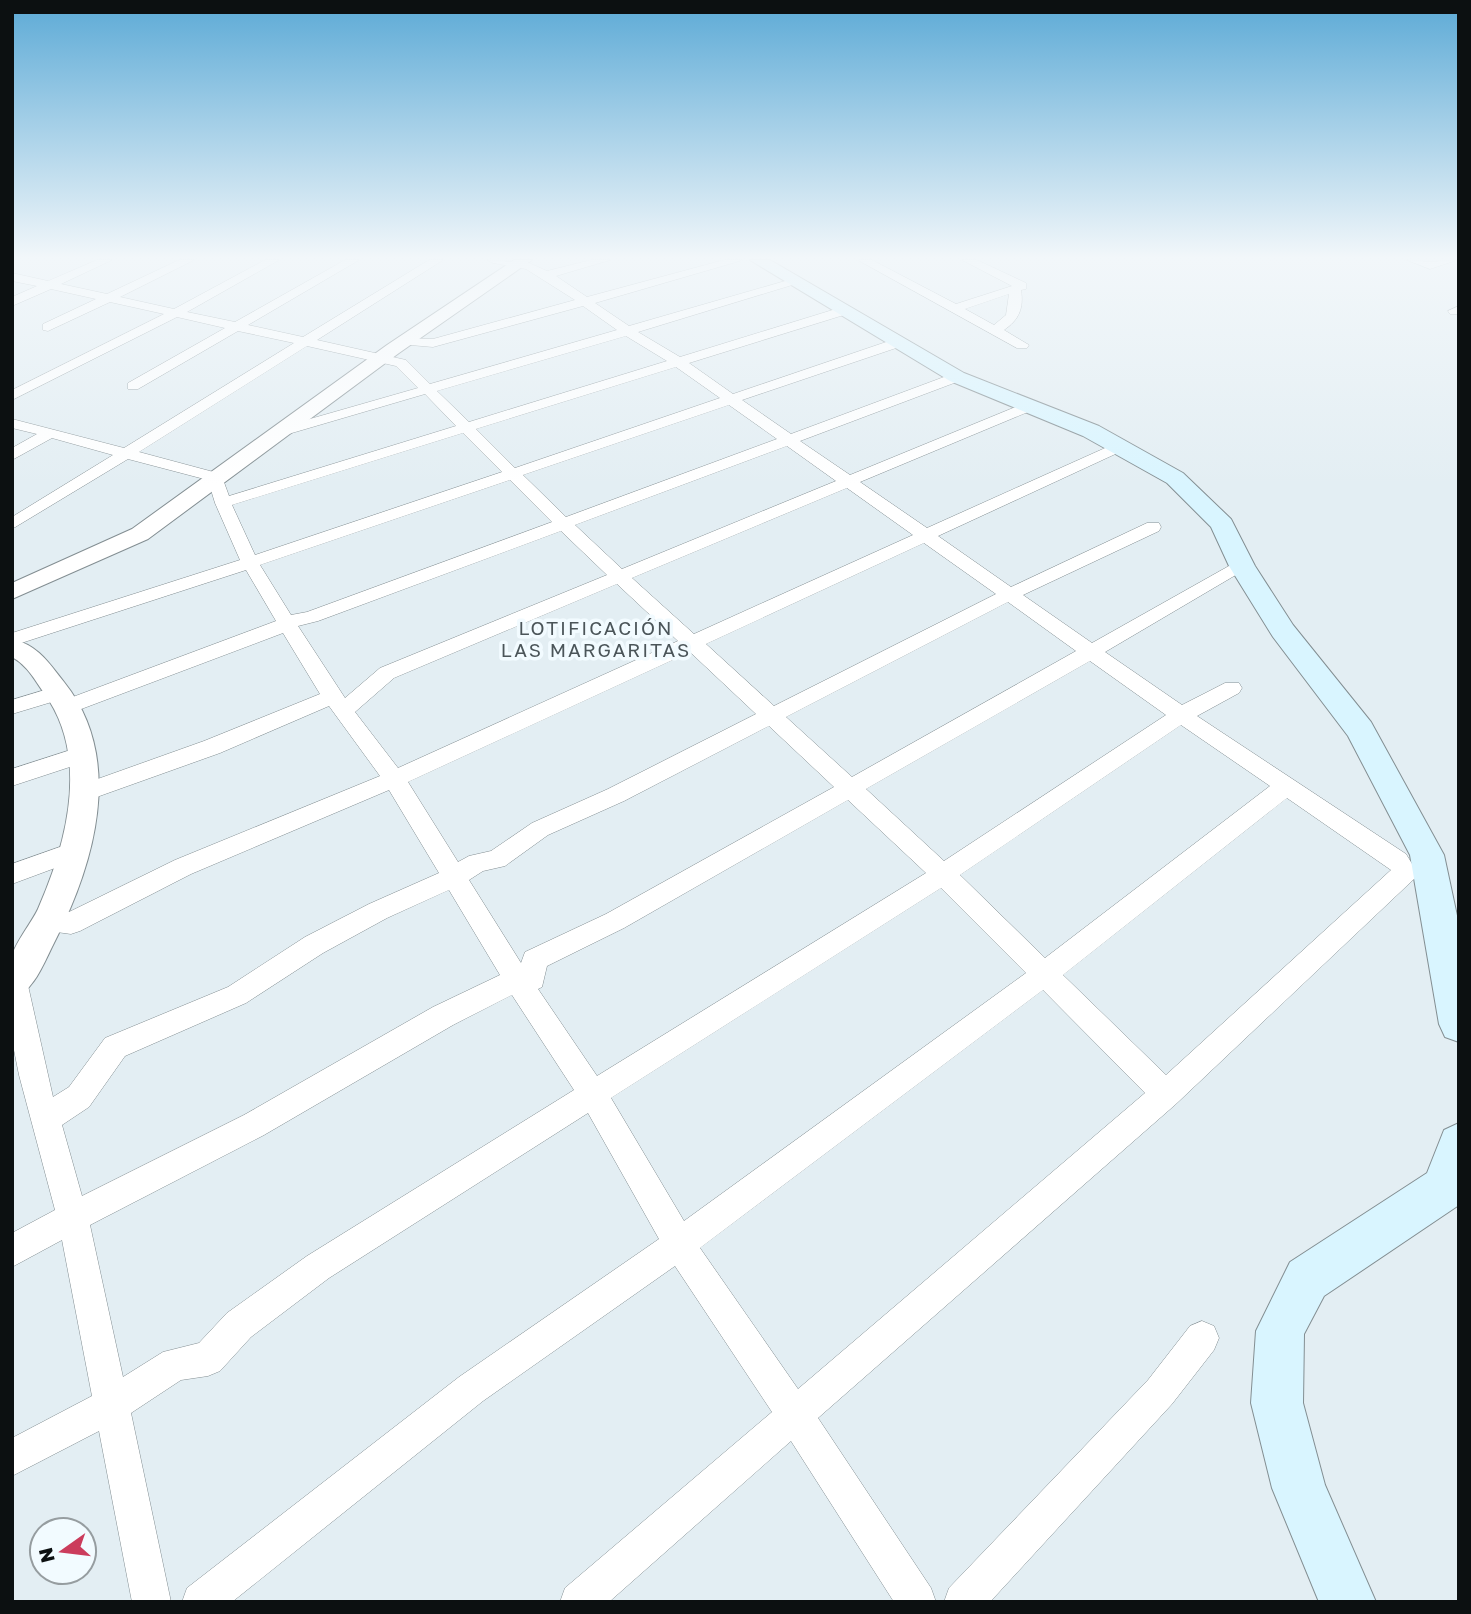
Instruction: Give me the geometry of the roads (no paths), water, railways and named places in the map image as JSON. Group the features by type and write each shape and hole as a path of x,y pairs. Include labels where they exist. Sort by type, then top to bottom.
{"main road":[{"path":"884,335 957,377 1091,431 1174,478 1222,524 1242,566 1283,631 1360,730 1427,855 1459,1024"},
{"path":"1348,1602 1299,1488 1277,1403 1280,1331 1307,1279 1444,1188 1459,1145"}],"street":[{"path":"12,396 132,335"},
{"path":"133,386 220,335"},
{"path":"283,335 401,362 562,523 694,641 943,874 1166,1094"},
{"path":"12,524 315,335"},
{"path":"12,592 140,534 219,490 280,432 384,357 419,335"},
{"path":"409,342 433,343 462,335"},
{"path":"280,432 608,335"},
{"path":"579,1602 1166,1094 1405,872 1398,861 1181,715 678,362 635,335"},
{"path":"12,423 125,453 219,490 465,427 764,335"},
{"path":"1003,335 1022,345"},
{"path":"12,640 250,563 510,472 897,343"},
{"path":"12,707 64,700 186,664 276,629 287,622 311,617 402,584 957,377"},
{"path":"86,792 212,747 282,716 338,704 387,673 1030,407"},
{"path":"12,455 51,433"},
{"path":"51,922 71,923 183,867 394,779 1119,447"},
{"path":"219,490 250,563 338,704 394,779 517,980 594,1096 679,1244 917,1602"},
{"path":"46,1118 79,1097 115,1048 237,995 314,945 378,911 453,877 477,863 497,859 540,829 616,795 1008,595 1153,527"},
{"path":"12,1251 254,1125 397,1041 517,980 533,979 534,960 615,921 1089,650 1242,566"},
{"path":"12,647 34,656 64,700 83,754 86,792 74,851 51,922 13,982 33,1075 73,1217 152,1602"},
{"path":"12,1458 111,1405 175,1364 208,1359 239,1325 318,1267 594,1096 943,874 1181,715 1232,688"},
{"path":"12,778 83,754"},
{"path":"201,1602 471,1389 679,1244 1044,974 1286,786"},
{"path":"12,874 74,851"},
{"path":"963,1602 1160,1392 1202,1338"}],"district":[{"name":"LOTIFICACIÓN LAS MARGARITAS","path":"596,639"}]}
